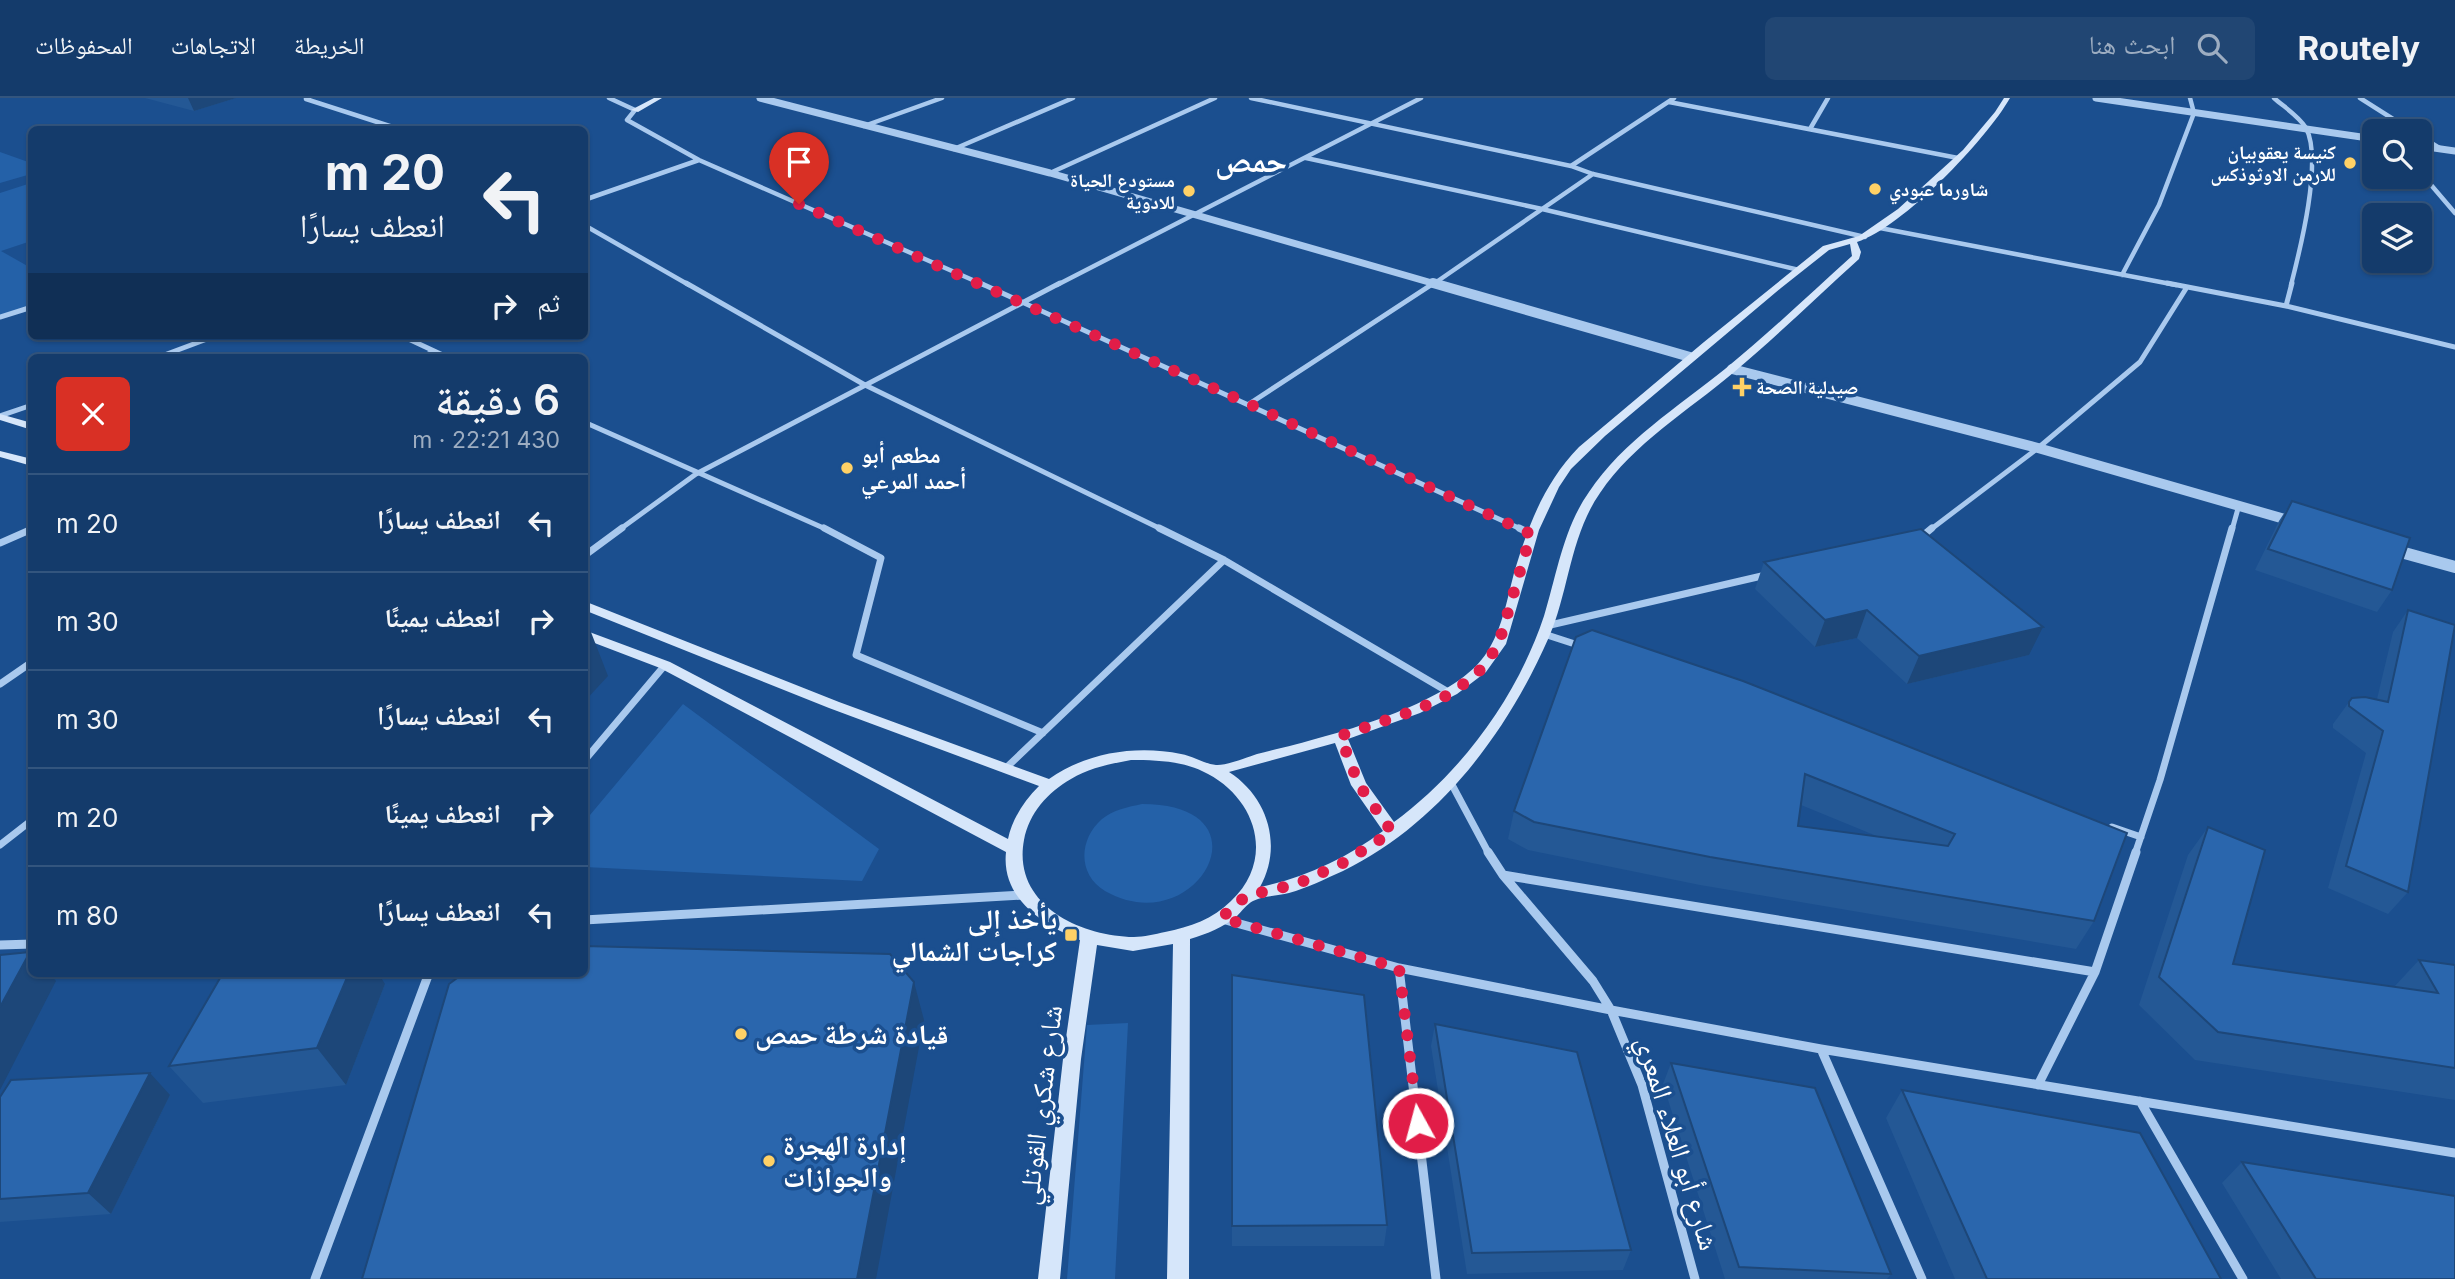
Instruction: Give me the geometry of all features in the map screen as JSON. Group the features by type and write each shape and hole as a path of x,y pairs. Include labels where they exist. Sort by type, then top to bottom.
{"main road":[{"path":"635,110 659,98"},
{"path":"1215,771 1340,736 1416,710 1450,694 1477,674 1498,646 1542,506 1569,465 1690,357 1826,248 1859,239 1880,228 1958,158 1993,122 2007,98"},
{"path":"1246,896 1297,884 1343,863 1427,807 1482,743 1507,706 1545,630 1572,540 1592,495 1633,450 1732,369 1856,257 1859,239"},
{"path":"0,417 28,426"},
{"path":"0,454 28,462"},
{"path":"588,607 834,705 1051,785"},
{"path":"588,636 665,665 1012,848"},
{"path":"1340,736 1359,785 1392,832"},
{"path":"1131,755 1170,757 1215,771 1246,794 1263,826 1264,861 1246,896 1221,918 1182,936 1135,944 1089,938 1050,921 1024,895 1013,872 1012,848 1024,813 1051,785 1075,770 1102,760 1131,755"},
{"path":"1178,1279 1182,936"},
{"name":"شارع شكري القوتلي","path":"1049,1279 1072,1059 1089,938"}],"street":[{"path":"309,98 306,99 390,126"},
{"path":"609,98 635,110 627,120 699,160 1023,302 1531,534"},
{"path":"760,98 1050,173 1690,357"},
{"path":"864,126 942,98"},
{"path":"954,149 1073,98"},
{"path":"1050,173 1215,98"},
{"path":"1251,98 1571,166 1593,174 1859,239"},
{"path":"588,553 696,474 1023,302 1421,98"},
{"path":"1571,166 1674,98"},
{"path":"1810,129 1828,98"},
{"path":"2096,98 2362,137"},
{"path":"2122,275 2159,205 2194,113 2190,98"},
{"path":"2274,98 2307,129 2311,152 2304,241 2286,306"},
{"path":"2360,98 2393,119"},
{"path":"1669,102 1958,158"},
{"path":"2432,144 2440,149"},
{"path":"2432,148 2455,152"},
{"path":"1306,158 1542,209 1799,270"},
{"path":"588,199 699,160"},
{"path":"1249,404 1433,284 1593,174"},
{"path":"2432,186 2455,214"},
{"path":"588,227 865,385 1224,560 1450,694"},
{"path":"1880,228 2286,306 2453,346 2455,337"},
{"path":"1918,540 2038,448 2140,362 2187,287"},
{"path":"0,317 28,308"},
{"path":"167,354 204,340"},
{"path":"410,340 441,354"},
{"path":"429,354 435,351"},
{"path":"1732,369 2038,448 2302,524"},
{"path":"0,417 28,406"},
{"path":"588,424 834,533 881,558 856,655 1043,733"},
{"path":"2038,1085 2095,972 2161,780 2239,505"},
{"path":"0,543 28,531"},
{"path":"2379,545 2455,567"},
{"path":"1007,767 1224,560"},
{"path":"1545,630 1772,574"},
{"path":"1545,630 1596,652"},
{"path":"0,684 28,665"},
{"path":"588,756 665,665"},
{"name":"شارع أبو العلاء المعري","path":"1450,781 1479,839 1503,875 1593,981 1611,1010 1642,1085 1695,1279"},
{"path":"0,845 28,823"},
{"path":"2102,824 2141,837"},
{"path":"1503,875 2095,972"},
{"path":"588,920 1024,895"},
{"path":"1221,918 1399,968 1611,1010 1821,1049 2455,1153"},
{"path":"0,945 28,944"},
{"path":"1399,968 1436,1279"},
{"path":"315,1279 428,977"},
{"path":"1821,1049 1922,1279"},
{"path":"2140,1101 2243,1279"}],"shaded area":[{"path":"0,152 28,162 28,175 0,183"},
{"path":"28,184 28,242 1,251 28,266 28,308 0,317 0,193"},
{"path":"683,704 879,849 862,881 588,867 588,817"},
{"path":"1142,804 1182,810 1205,825 1212,845 1207,867 1192,886 1168,899 1138,902 1105,891 1089,875 1086,866 1085,846 1094,827 1111,813"},
{"path":"1128,1023 1115,1279 1067,1279 1087,1025"}],"building":[{"path":"2292,501 2410,538 2392,590 2268,549"},
{"path":"1921,529 2043,627 1919,656 1867,610 1825,620 1764,562"},
{"path":"2408,610 2455,625 2408,892 2346,866 2383,731 2349,706 2349,702 2352,698 2365,697 2388,702"},
{"path":"1592,630 1743,681 2127,833 2094,921 1710,857 1534,822 1514,811 1576,637","holes":["1805,774 1955,834 1948,846 1798,826"]},
{"path":"2208,827 2265,850 2233,964 2438,993 2419,960 2455,965 2455,1068 2218,1032 2159,977"},
{"path":"588,946 890,954 914,982 857,1279 362,1279 449,984 459,977 588,977"},
{"path":"28,952 0,1007 0,955"},
{"path":"1232,975 1364,995 1387,1225 1232,1226"},
{"path":"221,977 347,977 317,1048 169,1066"},
{"path":"1435,1024 1577,1052 1631,1250 1472,1253"},
{"path":"1671,1063 1815,1088 1891,1274 1739,1267"},
{"path":"150,1073 88,1193 0,1199 0,1097 11,1080"},
{"path":"1902,1090 2140,1133 2221,1279 1987,1279"},
{"path":"2242,1162 2455,1196 2455,1279 2316,1279"}],"place":[{"name":"كنيسة يعقوبيان للارمن الاوثوذكس","path":"2350,163"},
{"name":"شاورما عبودي","path":"1875,189"},
{"name":"مستودع الحياة للادوية","path":"1189,191"},
{"name":"صيدلية الصحة","path":"1742,387"},
{"name":"مطعم أبو أحمد المرعي","path":"847,468"},
{"name":"يأخذ إلى كراجات الشمالي","path":"1071,935"},
{"name":"قيادة شرطة حمص","path":"741,1034"},
{"name":"إدارة الهجرة والجوازات","path":"769,1161"}],"district":[{"name":"حمص","path":"1251,161"}],"route":[{"path":"799,204 1023,302 1531,534 1498,646 1477,674 1450,694 1416,710 1340,736 1359,785 1392,832 1343,863 1297,884 1246,896 1221,918 1399,968 1418,1123"}]}
